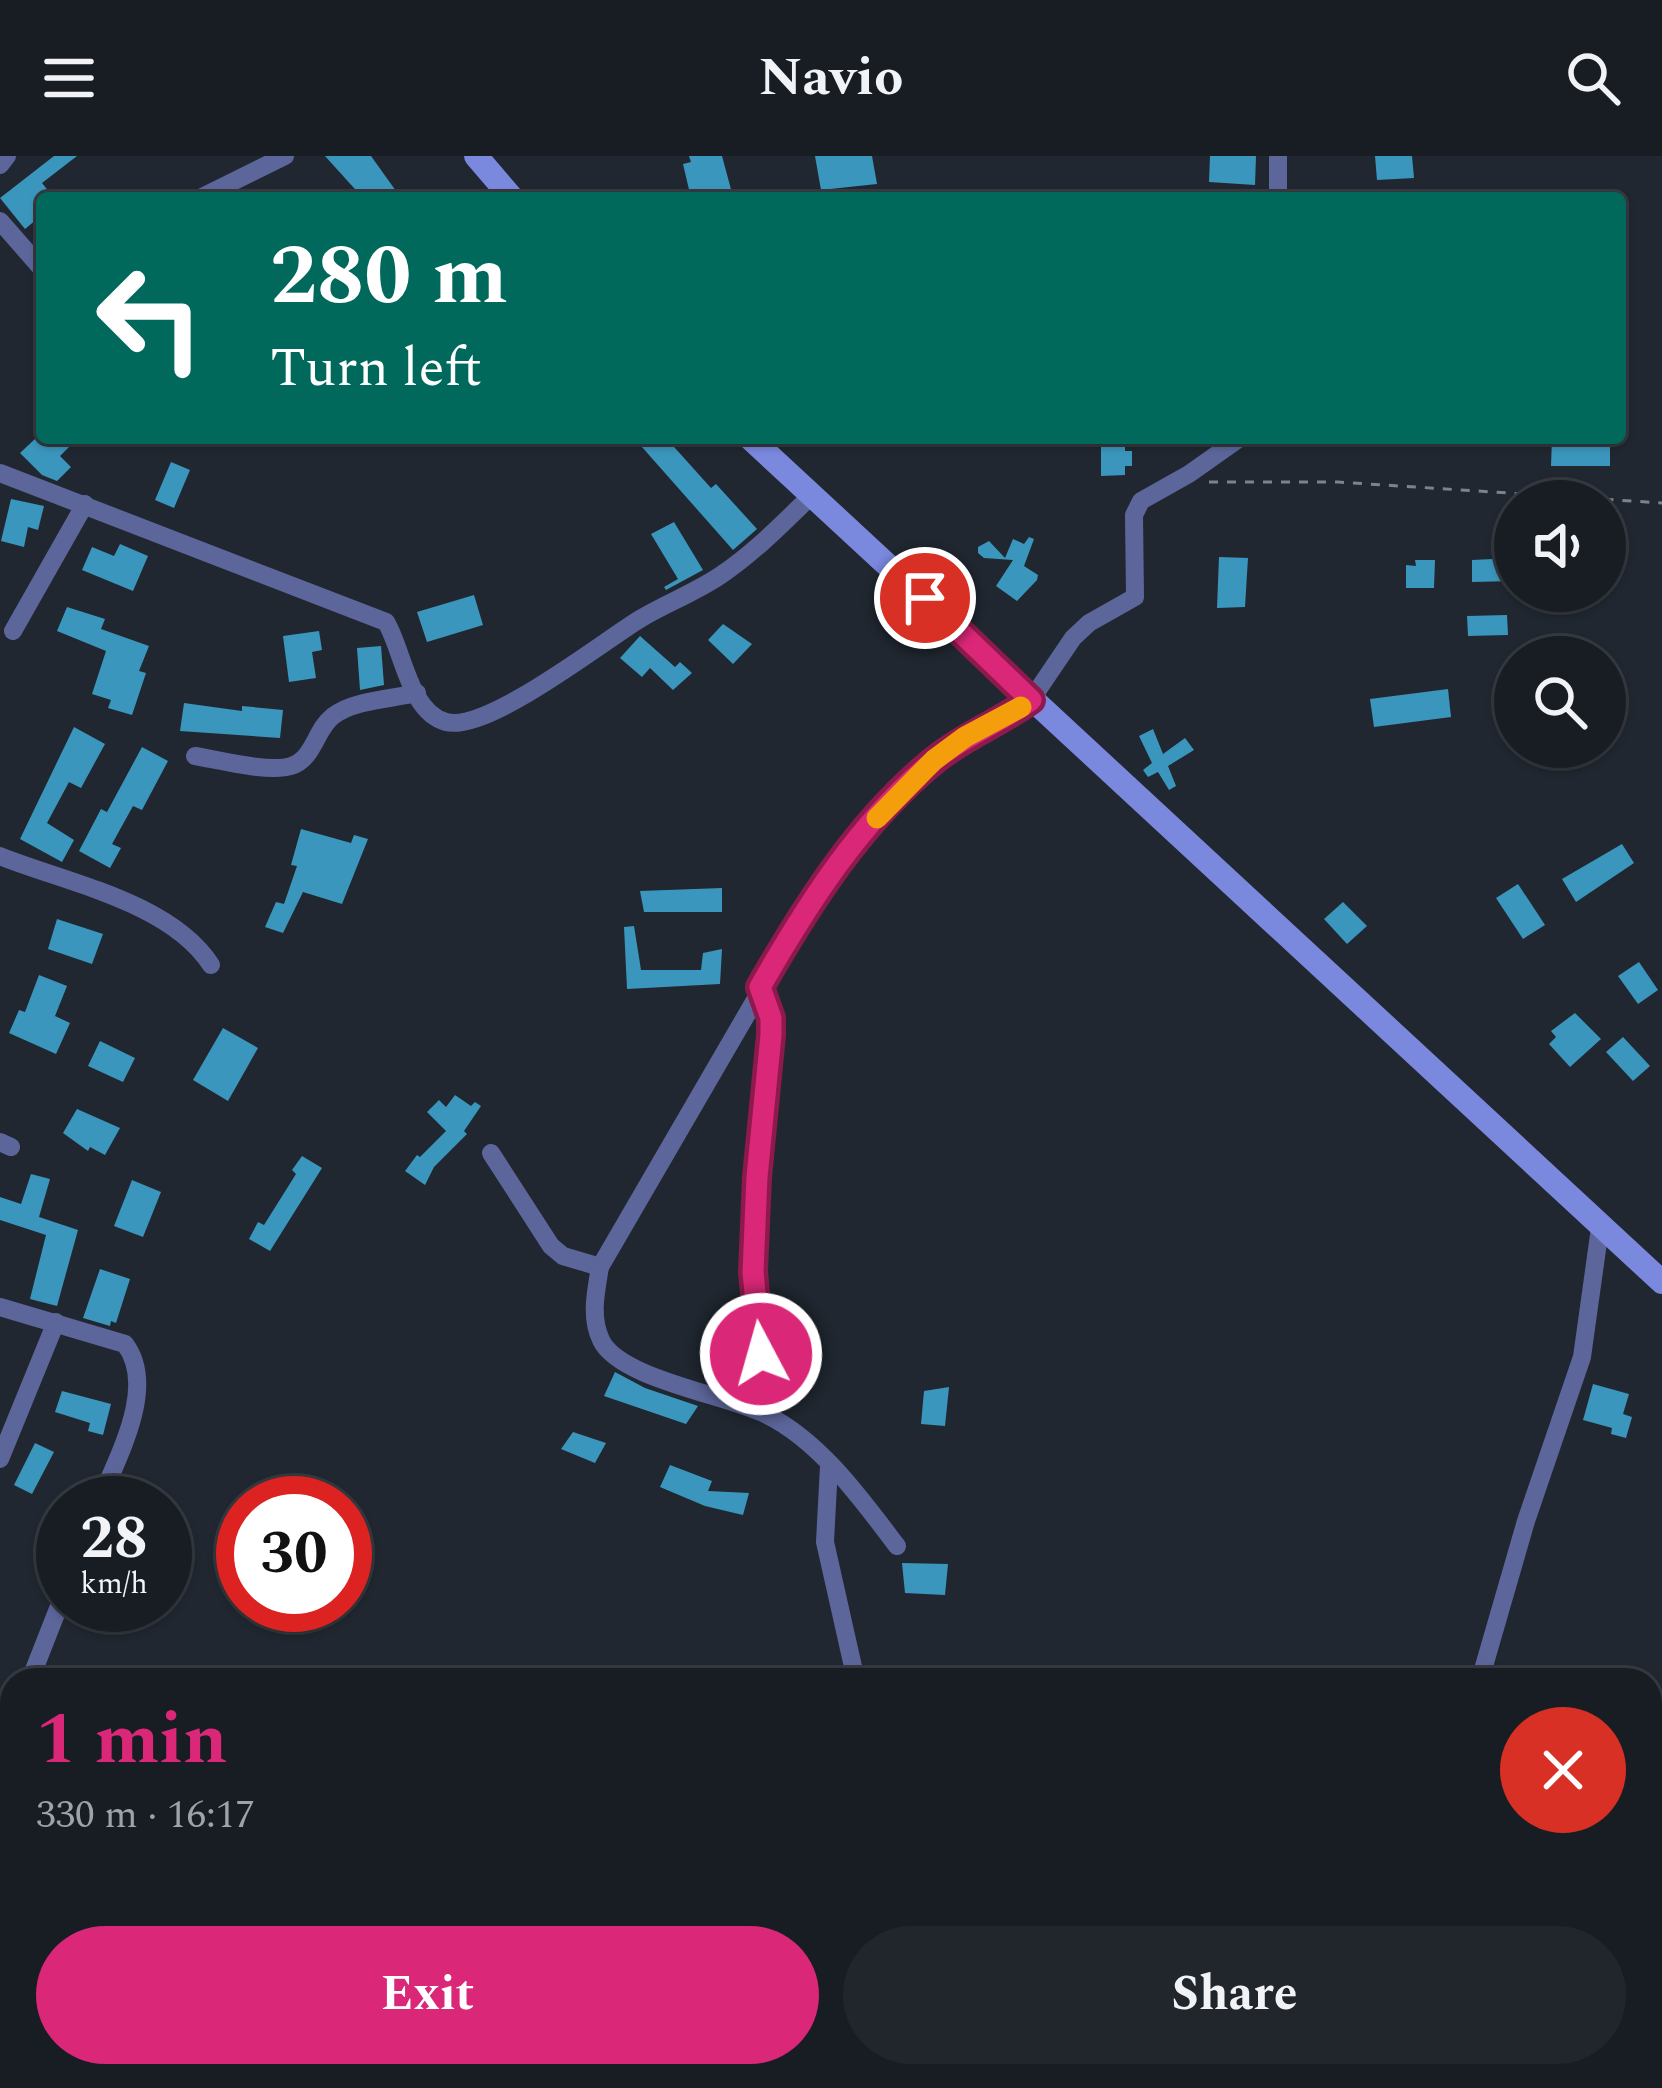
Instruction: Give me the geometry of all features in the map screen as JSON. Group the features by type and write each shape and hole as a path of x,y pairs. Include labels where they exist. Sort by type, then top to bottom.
{"street":[{"path":"0,166 7,156"},
{"path":"212,192 285,156"},
{"path":"476,156 507,192"},
{"path":"1278,156 1278,192"},
{"path":"0,221 36,262"},
{"path":"757,444 1662,1282"},
{"path":"769,1415 646,1372 612,1355 596,1327 600,1267 818,890 892,801 934,760 1031,700 1088,623 1136,597 1137,507 1148,495 1231,444"},
{"path":"0,473 386,622 417,694 433,715 448,723 466,722 506,706 638,621 722,574 812,495"},
{"path":"13,631 85,504"},
{"path":"195,756 280,768 296,765 333,716 348,708 417,694"},
{"path":"0,856 142,908 202,951 211,965"},
{"path":"760,987 771,1018 771,1035 753,1272 761,1354 757,1390 769,1415 829,1466 897,1546"},
{"path":"491,1153 551,1246 563,1256 600,1267"},
{"path":"1483,1668 1526,1521 1582,1357 1600,1228"},
{"path":"0,1307 125,1344 134,1357 133,1414 109,1476"},
{"path":"0,1459 56,1322"},
{"path":"829,1466 825,1542 853,1668"},
{"path":"35,1668 49,1632"}],"path":[{"path":"1174,483 1338,482 1662,503"}],"building":[{"path":"54,156 77,156 42,183 49,192 36,192 36,220 25,229 0,198"},
{"path":"325,156 371,156 397,192 358,192"},
{"path":"689,156 722,156 732,192 690,192 683,164 691,162"},
{"path":"815,156 872,156 877,184 821,190"},
{"path":"1210,156 1256,156 1255,185 1209,182"},
{"path":"1375,156 1412,156 1414,178 1377,180"},
{"path":"36,438 36,444 68,444 60,456 71,467 57,481 42,475 20,453"},
{"path":"639,444 671,444 757,529 733,550"},
{"path":"1101,444 1125,444 1125,451 1132,451 1132,466 1125,466 1125,475 1101,476"},
{"path":"1552,444 1610,444 1610,466 1551,466"},
{"path":"171,462 190,470 174,508 155,500"},
{"path":"11,499 44,506 38,530 28,527 24,547 1,541"},
{"path":"674,522 703,570 666,590 678,579 651,534"},
{"path":"1029,537 1034,539 1024,566 1038,575 1017,601 996,586 1013,560 984,558 978,547 989,541 1005,558 1013,539 1024,544"},
{"path":"120,544 148,556 133,591 82,570 92,547 114,556"},
{"path":"1219,557 1248,558 1245,607 1217,608"},
{"path":"1494,559 1494,581 1472,582 1472,560"},
{"path":"1415,560 1435,560 1434,588 1406,588 1406,565 1416,566"},
{"path":"474,595 483,625 427,642 417,612"},
{"path":"67,607 105,619 101,629 149,646 139,671 146,673 132,715 108,708 111,700 92,694 106,651 57,631"},
{"path":"1507,615 1508,635 1468,636 1467,616"},
{"path":"723,624 752,644 733,664 708,640"},
{"path":"319,631 322,650 312,652 316,678 289,682 283,636"},
{"path":"640,636 675,667 680,662 692,673 673,690 650,668 642,677 620,658"},
{"path":"381,646 384,685 360,690 357,648"},
{"path":"1448,689 1451,717 1374,727 1370,699"},
{"path":"184,703 242,711 242,706 283,710 280,738 180,731"},
{"path":"74,727 105,744 81,788 69,782 47,823 74,840 62,862 20,839"},
{"path":"1153,729 1163,754 1185,738 1194,750 1168,766 1176,786 1169,790 1158,772 1148,777 1143,770 1152,763 1139,736"},
{"path":"142,747 168,761 142,810 133,806 112,844 121,848 110,868 79,851 101,809 107,812"},
{"path":"301,829 351,843 354,835 368,839 342,904 303,892 283,933 265,927 276,902 284,904 297,866 291,865"},
{"path":"1622,844 1634,863 1576,902 1562,879"},
{"path":"1518,884 1545,925 1523,939 1496,898"},
{"path":"722,888 722,912 644,912 640,891"},
{"path":"1343,902 1367,926 1347,944 1324,919"},
{"path":"57,919 103,934 92,964 48,949"},
{"path":"634,926 641,970 701,970 703,953 722,949 720,984 627,989 624,927"},
{"path":"1639,962 1658,990 1638,1004 1618,976"},
{"path":"39,975 67,986 55,1016 70,1023 56,1054 9,1033 19,1010 25,1012"},
{"path":"1575,1013 1601,1039 1570,1067 1549,1044 1556,1037 1551,1031"},
{"path":"223,1028 258,1048 228,1101 193,1080"},
{"path":"1623,1037 1650,1066 1633,1081 1606,1052"},
{"path":"100,1041 135,1058 123,1082 88,1066"},
{"path":"455,1095 471,1106 475,1102 481,1106 464,1131 467,1134 434,1167 425,1185 405,1171 446,1131 427,1112 439,1100 446,1107"},
{"path":"77,1109 120,1128 105,1155 90,1147 88,1151 63,1133"},
{"path":"302,1156 322,1168 270,1251 249,1239 258,1222 264,1225"},
{"path":"31,1174 50,1179 39,1217 78,1230 57,1306 30,1299 46,1235 0,1220 0,1197 21,1204"},
{"path":"132,1180 161,1192 143,1237 114,1226"},
{"path":"100,1269 130,1279 116,1323 111,1321 110,1326 83,1318"},
{"path":"615,1372 698,1406 686,1424 604,1396"},
{"path":"1593,1384 1629,1394 1623,1414 1632,1417 1626,1438 1611,1434 1612,1428 1583,1420"},
{"path":"949,1387 945,1426 921,1424 924,1391"},
{"path":"62,1391 111,1404 103,1435 88,1431 90,1423 55,1412"},
{"path":"573,1432 606,1443 595,1463 561,1449"},
{"path":"35,1443 54,1452 41,1476 36,1476 32,1494 14,1485"},
{"path":"670,1465 712,1481 708,1491 749,1493 743,1515 705,1506 660,1487"},
{"path":"902,1563 948,1564 945,1595 905,1593"}],"slow traffic":[{"path":"877,818 934,760 1021,707"}],"route":[{"path":"761,1354 753,1272 771,1018 760,987 818,890 892,801 965,737 1031,700 925,598"}]}
